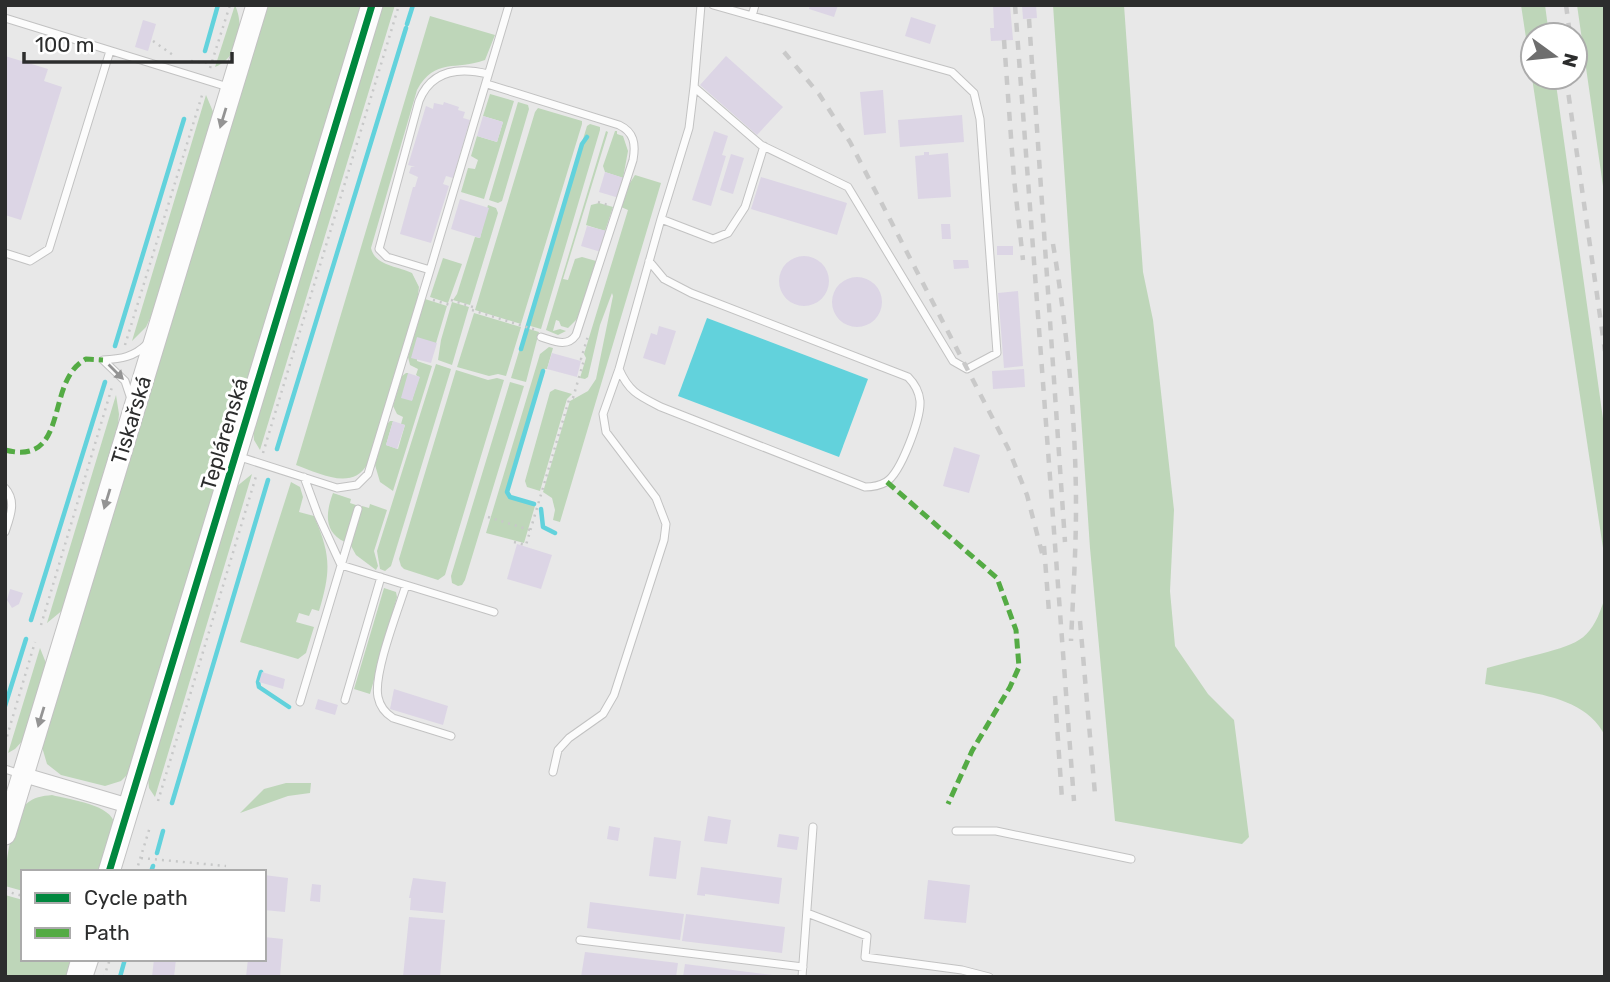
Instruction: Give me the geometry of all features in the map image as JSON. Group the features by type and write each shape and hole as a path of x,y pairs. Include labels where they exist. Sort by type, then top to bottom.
{"street":[{"name":"Tiskařská","path":"5,834 14,772 130,426 257,5"},
{"name":"Teplárenská","path":"110,870 372,5"},
{"path":"14,772 130,806"}],"lane":[{"path":"236,456 344,488 357,485 368,474 509,5"},
{"path":"553,772 558,750 569,738 603,714 614,695 664,540 666,524 656,498 606,432 602,422 689,128 701,5"},
{"path":"694,87 764,146 848,187 953,361 967,369 997,353 980,119 974,93 952,72 713,5"},
{"path":"752,16 755,5"},
{"path":"5,18 232,89"},
{"path":"5,253 30,261 48,249 110,51"},
{"path":"429,271 387,257 379,249 419,101 427,85 441,75 470,70 488,74"},
{"path":"487,84 626,128 631,134 635,151 574,339 561,343 541,334"},
{"path":"661,219 713,239 727,233 745,207 764,146"},
{"path":"619,369 625,383 635,394 661,407 865,487 876,486 893,476 900,466 918,414 918,393 908,377 691,293 664,279 649,261"},
{"path":"130,426 129,390 119,374 103,360 125,358 141,350 161,323"},
{"path":"304,477 341,565 494,612"},
{"path":"5,488 12,501 5,532"},
{"path":"300,702 358,509"},
{"path":"345,699 381,578"},
{"path":"406,585 377,681 378,698 385,713 393,718 451,736"},
{"path":"802,977 813,828"},
{"path":"956,831 996,831 1131,859"},
{"path":"807,913 867,936 865,957 962,970 989,977"},
{"path":"580,940 803,967"}],"path":[{"path":"210,68 230,5"},
{"path":"263,453 400,5"},
{"path":"153,41 173,55"},
{"path":"191,61 212,61"},
{"path":"125,345 203,92"},
{"path":"598,202 617,208"},
{"path":"422,297 472,308 541,334"},
{"path":"514,542 526,545 569,400 573,398 588,335"},
{"path":"41,625 112,387"},
{"path":"158,800 257,473"},
{"path":"488,517 530,530"},
{"path":"5,743 36,642"},
{"path":"137,870 150,827"},
{"path":"141,858 226,866"}],"green space":[{"path":"235,5 239,23 238,40 230,56 215,67"},
{"path":"266,5 364,5 129,773 121,781 105,786 61,775 47,764 42,747"},
{"path":"381,5 395,5 260,450 254,440 253,429"},
{"path":"1053,5 1124,5 1143,272 1153,320 1174,510 1170,591 1175,646 1208,694 1234,720 1249,837 1242,844 1115,821 1090,548"},
{"path":"1521,5 1545,5 1547,21 1523,21"},
{"path":"1577,5 1605,5 1605,200 1589,89 1589,21 1579,21"},
{"path":"430,16 495,35 485,60 439,69 431,73 417,90 371,248 377,259 412,273 419,287 417,302 368,463 362,472 354,477 325,476 296,465"},
{"path":"1534,91 1557,91 1605,433 1605,582 1603,548"},
{"path":"490,94 514,101 484,199 461,192 468,168 475,169 478,160 471,156 477,136 497,142 503,122 483,116"},
{"path":"206,95 214,114 157,304 146,327 132,341"},
{"path":"518,102 528,105 529,109 502,201 498,203 489,200"},
{"path":"538,108 582,121 582,124 521,324 475,310"},
{"path":"590,124 600,127 600,130 541,329 527,325 587,126"},
{"path":"606,131 608,132 563,279 568,280 575,259 582,257 596,261 578,318 568,328 561,326 556,320 553,331 566,331 558,335 546,330"},
{"path":"615,131 623,136 628,151 623,178 605,172 603,166"},
{"path":"635,175 661,183 560,522 553,520 555,510 552,498 543,492 570,401 588,391 596,379 612,293 600,325 588,377 585,379 580,378 586,358 584,354 628,210 621,207"},
{"path":"599,203 613,207 605,231 586,225 591,205"},
{"path":"488,205 496,208 498,213 470,305 453,300 475,237 480,238"},
{"path":"443,258 462,264 448,303 430,297"},
{"path":"425,299 447,306 436,343 417,359 432,366 393,491 380,482 375,465 390,421 393,421 386,445 398,449 405,425 401,424 403,417 397,414 393,406 402,376 408,373 412,400 419,377 416,375 418,369 410,365 408,357"},
{"path":"452,302 469,307 452,365 438,360"},
{"path":"474,313 521,327 506,376 489,376 457,367"},
{"path":"526,328 539,332 526,382 511,378"},
{"path":"549,347 553,348 547,369 544,369 506,492 509,498 535,506 524,543 486,533 540,354"},
{"path":"436,364 451,369 391,566 385,571 380,569 377,551"},
{"path":"456,370 488,380 504,380 445,575 438,580 404,569 399,559"},
{"path":"510,382 524,386 465,580 458,586 452,583 451,576"},
{"path":"555,389 572,394 567,399 540,491 527,487 525,481 550,392"},
{"path":"116,395 119,414 117,436 64,609 47,623"},
{"path":"252,474 155,797 149,788 148,778 236,487"},
{"path":"291,482 300,487 303,497 299,512 314,516 324,542 327,563 326,585 319,611 312,609 309,616 299,613 296,622 314,627 306,653 298,659 240,642"},
{"path":"333,493 351,499 350,503 356,505 345,542 333,533 328,521"},
{"path":"370,504 387,510 374,551 378,566 376,570 356,555 351,546 362,506 369,508"},
{"path":"384,588 396,592 397,597 370,694 354,689"},
{"path":"1605,597 1605,736 1596,722 1584,711 1569,703 1536,693 1485,684 1487,668 1554,650 1583,637 1595,622"},
{"path":"40,648 46,663 25,738 8,753"},
{"path":"286,783 311,783 310,793 288,796 240,813 264,789"},
{"path":"52,795 89,804 112,818 115,825 102,870 21,870 21,890 5,886 10,843 16,820 26,804 41,796"},
{"path":"5,895 21,899 21,961 73,961 69,977 5,977"}],"water":[{"path":"707,318 868,379 839,457 678,396"}],"building":[{"path":"810,5 838,5 834,17 809,9"},
{"path":"993,5 1010,5 1013,40 991,41 990,28 994,28"},
{"path":"1022,5 1036,5 1037,18 1023,19"},
{"path":"911,17 936,25 930,44 905,36"},
{"path":"143,20 156,24 148,51 135,47"},
{"path":"5,56 48,69 44,81 62,87 21,220 5,215"},
{"path":"726,56 783,107 757,135 700,85"},
{"path":"883,90 886,133 864,135 860,92"},
{"path":"444,102 459,107 458,110 465,112 463,118 470,120 453,178 446,176 443,184 449,186 431,243 400,234 418,177 409,173 411,167 415,167 408,165 426,106 433,109 434,103 443,105"},
{"path":"962,115 964,142 900,147 898,120"},
{"path":"483,116 503,122 497,142 477,136"},
{"path":"714,131 728,136 722,155 726,156 711,206 692,200"},
{"path":"924,152 929,152 929,155 948,153 951,197 918,199 915,156 924,155"},
{"path":"731,154 744,158 733,194 720,190"},
{"path":"605,172 624,178 619,198 599,192"},
{"path":"761,177 847,203 837,235 751,209"},
{"path":"460,199 489,208 480,238 451,229"},
{"path":"941,224 950,224 951,239 942,239"},
{"path":"587,226 607,231 601,252 581,246"},
{"path":"997,246 1013,246 1013,255 997,255"},
{"path":"804,256 821,264 829,281 821,298 804,306 787,298 779,281 787,264"},
{"path":"953,260 968,260 969,268 954,269"},
{"path":"857,277 874,285 882,302 874,319 857,327 840,319 832,302 840,285"},
{"path":"1018,291 1023,366 1004,368 998,293"},
{"path":"659,326 676,331 665,365 643,358 651,333 657,335"},
{"path":"417,337 437,343 431,363 411,358"},
{"path":"552,353 581,361 577,377 547,369"},
{"path":"1024,369 1025,387 993,389 992,371"},
{"path":"408,373 420,377 412,401 401,398"},
{"path":"393,421 405,425 397,449 386,445"},
{"path":"954,447 980,455 969,493 943,486"},
{"path":"517,544 552,555 541,589 507,579"},
{"path":"10,589 23,593 19,604 12,608 7,600"},
{"path":"262,672 285,679 283,689 259,682"},
{"path":"394,689 448,706 443,725 390,709"},
{"path":"318,699 338,705 335,715 315,709"},
{"path":"708,816 731,820 727,844 704,841"},
{"path":"609,826 620,828 618,841 607,839"},
{"path":"779,834 799,837 797,850 777,847"},
{"path":"654,837 681,841 676,879 649,876"},
{"path":"701,867 782,878 779,904 697,895"},
{"path":"266,875 288,878 285,912 266,910"},
{"path":"413,878 446,882 443,913 410,910 409,898"},
{"path":"928,880 970,885 966,923 924,919"},
{"path":"312,884 321,885 320,902 310,901"},
{"path":"590,902 684,914 680,940 587,928"},
{"path":"686,914 785,927 782,953 682,941"},
{"path":"409,917 445,920 440,977 403,977"},
{"path":"266,937 283,939 280,977 246,977 248,961 266,961"},
{"path":"585,952 678,963 676,977 581,977"},
{"path":"154,961 176,961 174,977 152,977"},
{"path":"685,964 773,975 773,977 683,977"}],"waterway":[{"path":"205,51 218,5"},
{"path":"407,24 413,5"},
{"path":"277,449 406,28"},
{"path":"115,346 184,119"},
{"path":"521,349 582,144 587,137"},
{"path":"534,504 510,497 507,492 543,371"},
{"path":"31,620 105,382"},
{"path":"172,803 268,480"},
{"path":"541,509 543,527 555,533"},
{"path":"5,706 26,639"},
{"path":"261,672 259,687 289,707"},
{"path":"157,853 163,831"},
{"path":"152,870 153,866"},
{"path":"120,977 124,961"}],"railway":[{"path":"1015,5 1074,801"},
{"path":"1566,5 1568,21"},
{"path":"1029,19 1033,78"},
{"path":"1004,40 1023,260"},
{"path":"784,52 819,94 850,142 1008,448 1027,495 1043,557"},
{"path":"1033,70 1065,542"},
{"path":"1568,91 1605,351"},
{"path":"1053,244 1066,342 1076,475 1071,641"},
{"path":"1044,546 1049,612"},
{"path":"1080,621 1095,794"},
{"path":"1055,696 1062,799"}],"marked path":[{"path":"5,450 26,452 40,446 49,434 65,385 73,370 86,359 103,360"},
{"path":"887,482 997,578 1016,630 1019,667 972,751 948,804"}],"cycle path":[{"path":"110,870 372,5"}]}
